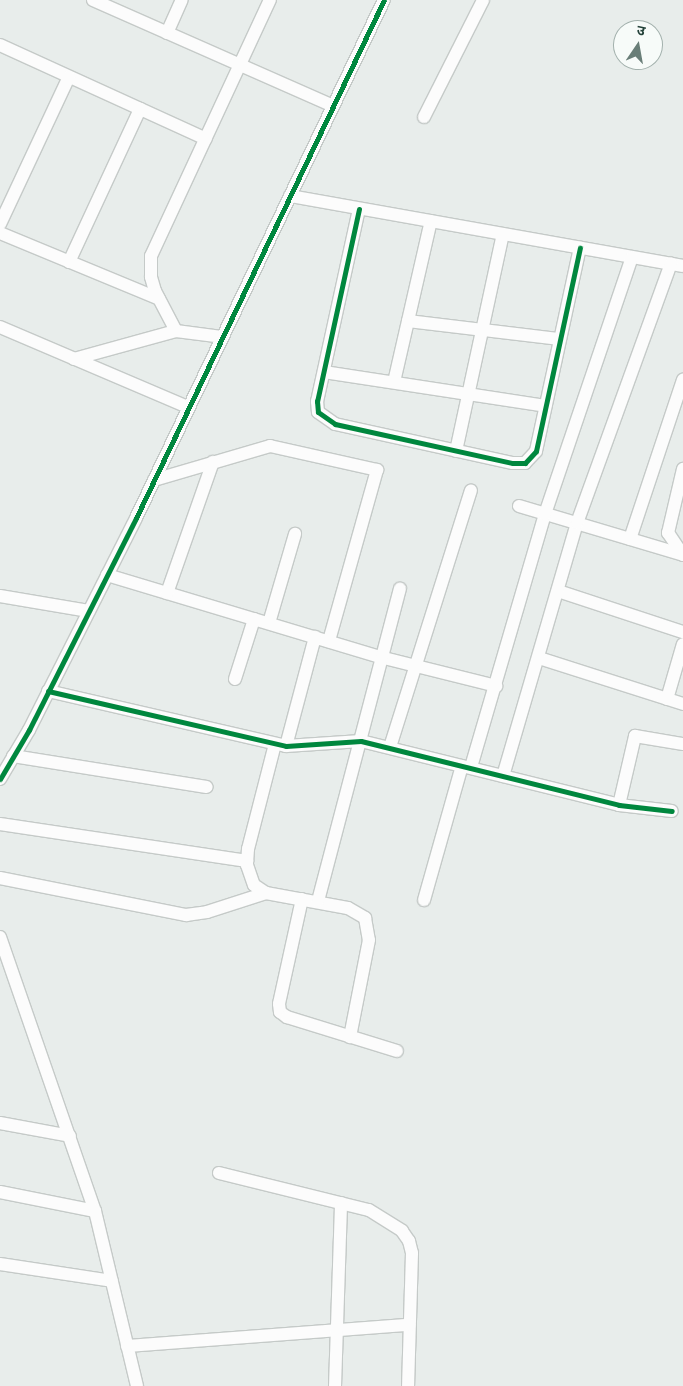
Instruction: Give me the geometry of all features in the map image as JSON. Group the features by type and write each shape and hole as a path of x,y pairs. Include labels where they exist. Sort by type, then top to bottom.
{"street":[{"path":"95,0 333,106"},
{"path":"167,33 182,0"},
{"path":"176,331 159,299 151,277 151,256 241,66 270,0"},
{"path":"0,779 48,691 154,480 384,0"},
{"path":"424,117 483,0"},
{"path":"0,45 206,139"},
{"path":"0,224 69,77"},
{"path":"69,262 140,109"},
{"path":"290,196 677,265 577,523 503,776"},
{"path":"359,209 317,401 318,412 325,419 456,451 525,463 536,451 580,248"},
{"path":"394,382 431,222"},
{"path":"0,233 159,299"},
{"path":"456,451 502,234"},
{"path":"424,900 467,767 496,686 545,514 632,257"},
{"path":"408,321 560,339"},
{"path":"0,327 188,407"},
{"path":"74,359 176,331 222,337"},
{"path":"324,372 546,406"},
{"path":"630,539 683,380"},
{"path":"154,480 270,446 377,470 329,641"},
{"path":"167,593 213,462"},
{"path":"683,469 668,533 683,555"},
{"path":"390,747 471,490"},
{"path":"519,506 683,555"},
{"path":"269,624 295,534"},
{"path":"107,575 380,656 496,686"},
{"path":"318,901 361,740 380,656 400,589"},
{"path":"558,591 683,632"},
{"path":"0,596 89,611"},
{"path":"235,679 254,619"},
{"path":"315,637 280,745 247,861 254,885 266,893 348,908 365,918 369,927 369,940 350,1036"},
{"path":"667,699 683,644"},
{"path":"539,658 683,704"},
{"path":"48,691 280,745 361,740 619,805 672,811"},
{"path":"619,805 635,736 683,744"},
{"path":"13,756 207,787"},
{"path":"0,824 247,861"},
{"path":"0,878 186,915 207,912 266,893"},
{"path":"302,899 279,1004 280,1012 397,1051"},
{"path":"0,937 95,1211 137,1386"},
{"path":"0,1122 70,1136"},
{"path":"219,1173 369,1210 388,1220 409,1241 408,1386"},
{"path":"0,1192 95,1211"},
{"path":"336,1386 341,1203"},
{"path":"0,1264 112,1282"},
{"path":"127,1346 409,1325"}],"cycle path":[{"path":"0,779 29,730 136,518 384,0"},
{"path":"359,209 317,401 318,412 335,424 513,463 525,463 536,451 580,248"},
{"path":"48,691 286,746 361,741 619,805 672,811"}]}
